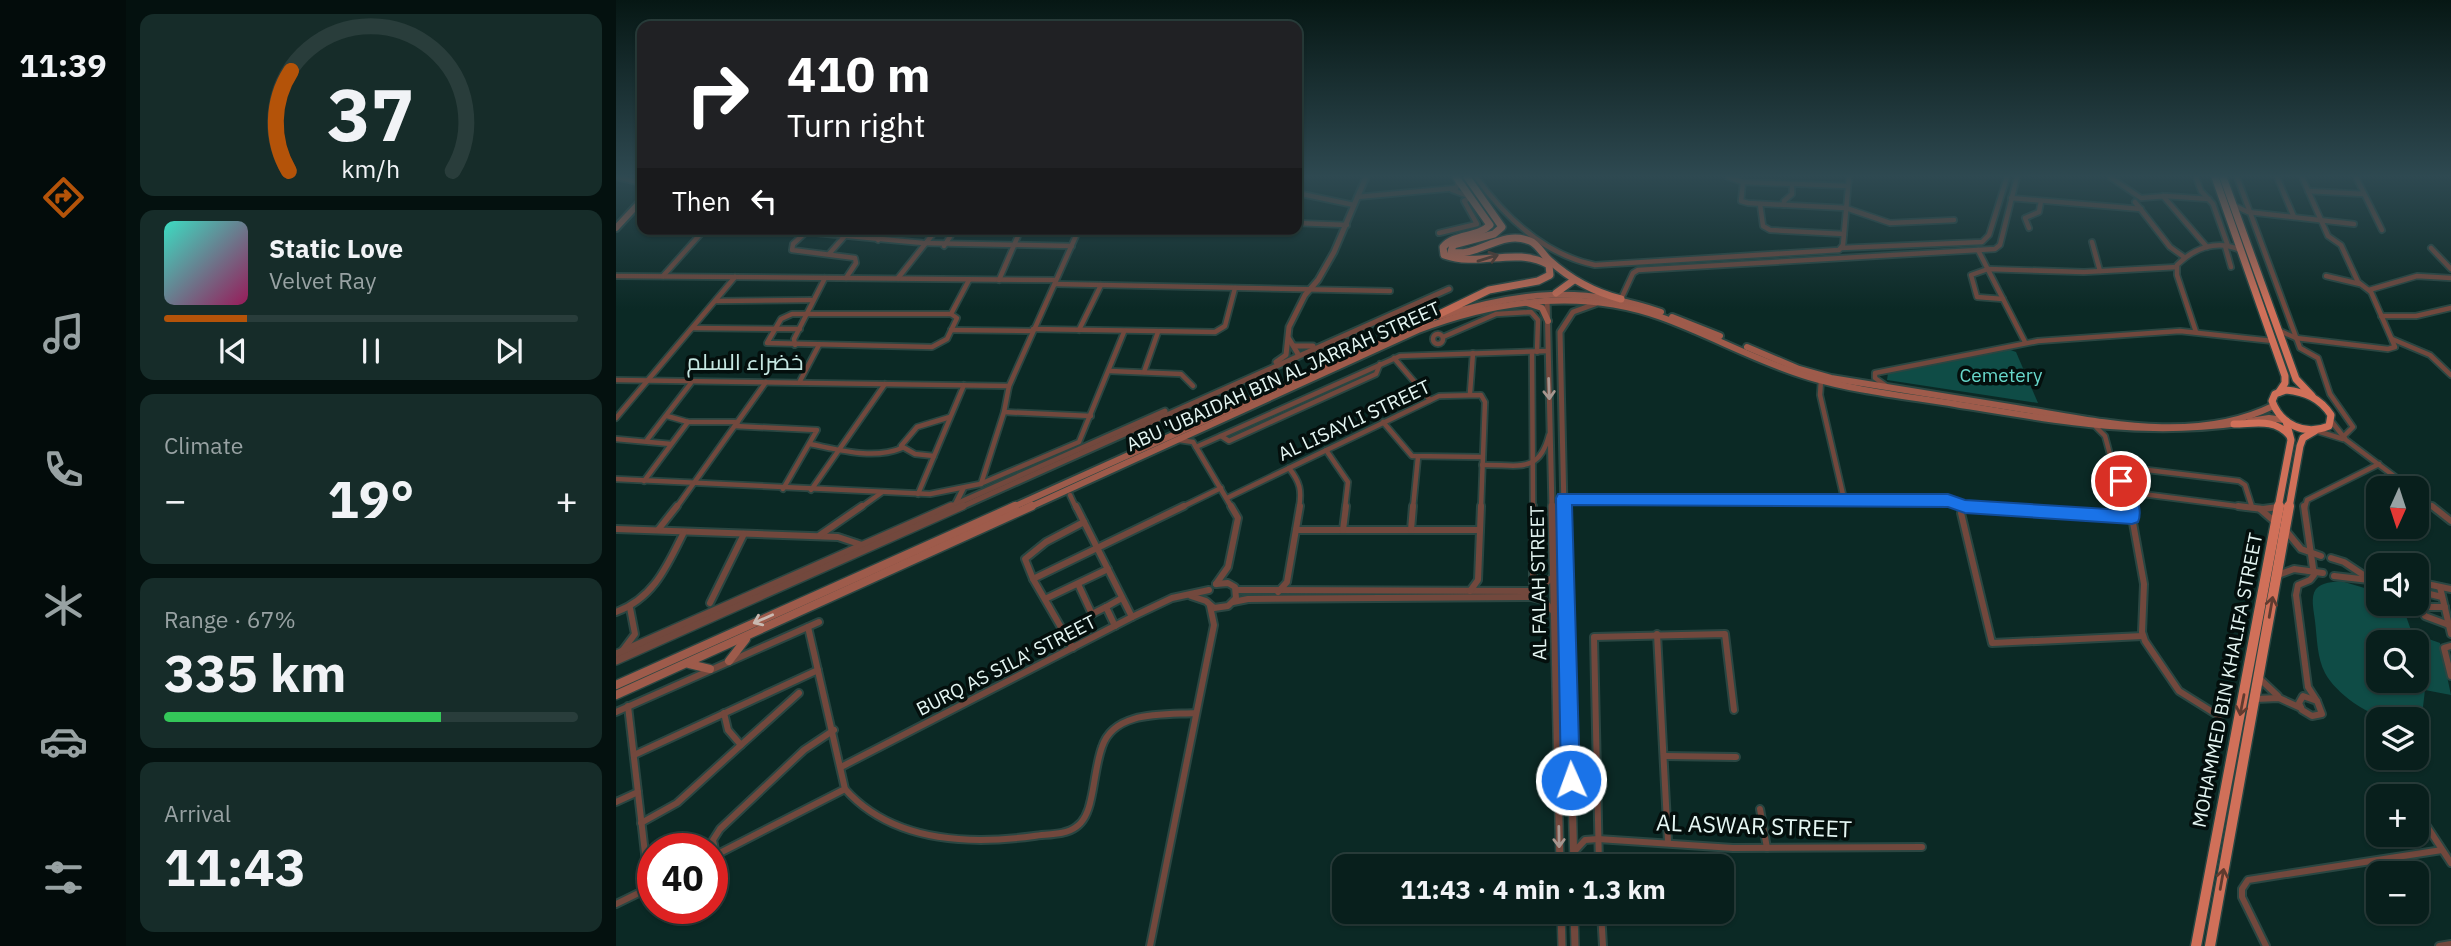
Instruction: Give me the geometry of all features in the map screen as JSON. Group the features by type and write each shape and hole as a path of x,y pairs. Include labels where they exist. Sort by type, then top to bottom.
{"highway":[{"path":"2224,221 2229,245 2242,252 2286,380 2273,397 2273,406 2285,421 2300,428 2316,431 2324,429 2332,422 2328,408 2298,384 2239,221"},
{"path":"2279,392 2294,390 2312,396"},
{"name":"MOHAMMED BIN KHALIFA STREET","path":"2196,946 2291,440 2285,421"},
{"path":"2234,424 2273,423 2284,429 2291,440"},
{"name":"MOHAMMED BIN KHALIFA STREET","path":"2211,940 2301,442 2316,431"},
{"path":"2211,940 2216,946"}],"main road":[{"path":"616,234 628,221"},
{"path":"1419,326 1489,290 1544,279 1550,272 1549,264 1543,260 1511,254 1478,262 1444,255 1443,247 1448,242 1489,227 1486,221"},
{"path":"1501,221 1501,230 1453,245 1451,252 1460,254 1515,237 1535,243 1549,260 1574,280 1620,302"},
{"path":"1556,293 1574,280"},
{"name":"ABU 'UBAIDAH BIN AL JARRAH STREET","path":"616,685 1419,326 1505,298 1556,293 1654,309 1799,369 1831,378 2102,422 2147,427 2216,422 2260,413 2273,406"},
{"name":"ABU 'UBAIDAH BIN AL JARRAH STREET","path":"616,695 1419,326 1513,302 1581,299 1620,302 1789,370 1821,380 2096,427 2181,432 2269,418 2285,421"},
{"path":"1513,302 1539,306 1545,311 1548,321"},
{"path":"729,661 738,647 752,634"},
{"path":"685,664 699,664 710,669"}],"street":[{"path":"1276,362 1287,351 1289,327 1348,221"},
{"path":"1440,233 1477,224 1476,221"},
{"path":"1513,221 1567,256 1588,265 1841,248 1982,242 1989,235 1993,221"},
{"path":"1762,221 1763,226 1770,230 1844,234"},
{"path":"1841,248 1845,221"},
{"path":"1883,221 1914,221"},
{"path":"1620,302 1637,270 1978,250 1999,247 2005,221"},
{"path":"2026,221 2029,229"},
{"path":"2150,221 2170,247 2184,257"},
{"path":"2185,221 2207,247"},
{"path":"2219,221 2229,245 2226,253 2231,267"},
{"path":"2252,221 2302,351 2318,358 2333,398 2352,426 2353,429 2345,432 2343,437"},
{"path":"2321,221 2332,240 2343,247 2360,284"},
{"path":"2330,221 2354,224"},
{"path":"2378,221 2382,230"},
{"path":"1302,223 1347,225"},
{"path":"663,276 700,235"},
{"path":"803,235 793,244 792,250 855,258 856,262 846,278"},
{"path":"831,235 944,246 1072,246"},
{"path":"878,240 882,235"},
{"path":"898,278 932,235"},
{"path":"944,246 951,235"},
{"path":"999,280 1018,235"},
{"path":"980,484 1004,412 1009,386 1077,235"},
{"path":"829,254 844,236"},
{"path":"2092,242 2100,271"},
{"path":"2177,267 2184,257 2196,249 2229,245"},
{"path":"2431,248 2451,269"},
{"path":"1978,250 2025,342"},
{"path":"2003,299 1983,299 1975,295 1971,275 1987,269 2100,271 2177,267"},
{"path":"2177,267 2196,331"},
{"path":"616,276 898,278 1390,291"},
{"path":"2283,343 2286,339 2296,338 2391,350 2395,348 2369,289 2360,284 2336,281 2326,276"},
{"path":"2369,289 2417,276 2451,278"},
{"path":"616,418 735,277"},
{"path":"795,345 794,338 808,314 811,300 825,278"},
{"path":"951,314 969,280"},
{"path":"1079,330 1101,285"},
{"path":"616,661 1450,289 1446,288 1312,346 1297,355 619,652"},
{"path":"951,330 1220,331 1225,326 1235,289"},
{"name":"AL FALAH STREET","path":"1548,299 1560,854"},
{"path":"716,300 811,300"},
{"name":"AL FALAH STREET","path":"1573,853 1560,332 1565,319 1572,312 1587,305 1620,302"},
{"path":"2381,316 2416,316 2451,308"},
{"path":"1419,326 1434,336 1433,341 1442,340 1496,314 1531,313 1538,320 1534,353 1532,464 1533,583 1539,591"},
{"path":"808,314 951,314 957,318 943,343 932,347 795,345 767,342 786,315 808,314"},
{"path":"1289,327 1288,337 1297,355"},
{"path":"693,328 800,329"},
{"path":"2277,329 2296,338"},
{"path":"1891,388 1877,380 1875,373 1968,356 2025,342 2196,331 2273,341"},
{"path":"616,479 694,485 918,494 980,484 1077,443 1110,372 1124,332"},
{"path":"1144,372 1158,332"},
{"path":"2392,339 2430,355 2451,375"},
{"path":"1442,340 1443,353"},
{"path":"800,382 819,345"},
{"path":"1292,345 1301,348 1312,346"},
{"path":"1175,440 1194,445 1221,436 1229,441 1376,374 1380,364 1394,358 1443,353 1534,353 1556,356 1561,393"},
{"path":"1470,591 1478,580 1485,399 1481,395 1470,393 1473,353"},
{"path":"1394,358 1430,400"},
{"path":"1110,372 1181,374 1193,386"},
{"path":"616,380 1009,386"},
{"path":"1821,380 1820,395 1844,499"},
{"path":"658,530 694,485 766,382"},
{"path":"647,440 691,383"},
{"path":"811,490 885,384"},
{"path":"918,494 964,385"},
{"name":"AL LISAYLI STREET","path":"1227,498 1430,400 1446,394 1470,393"},
{"path":"1004,412 1091,416"},
{"path":"667,416 688,422 817,430 783,489"},
{"path":"810,444 841,448 850,452 888,454 902,448 906,437 917,427 950,417"},
{"path":"643,481 688,422"},
{"path":"1383,422 1407,453 1418,457 1482,457"},
{"path":"2332,422 2343,437 2394,476"},
{"path":"2096,427 2105,436 2114,466 2127,492 2144,584 2143,636 2179,691 2219,716"},
{"path":"1482,465 1532,464 1544,454 1550,428"},
{"path":"2105,436 2113,429"},
{"path":"1197,430 1194,445 1227,498 1238,522 1228,567 1209,590 1208,603 1214,625"},
{"path":"2316,431 2349,442"},
{"path":"616,439 671,444"},
{"path":"902,448 915,454 934,456"},
{"path":"1326,450 1348,482 1343,530"},
{"path":"1410,530 1418,457"},
{"path":"1035,462 1047,463"},
{"path":"2259,677 2266,688 2282,698 2312,716 2320,715 2323,709 2308,687 2296,592 2300,583 2313,578 2314,571 2305,502 2379,464"},
{"path":"2114,466 2239,481 2245,485 2255,508 2275,523"},
{"path":"1278,592 1287,582 1302,489 1289,468"},
{"path":"1033,579 1221,488"},
{"path":"953,506 960,499 962,489"},
{"path":"2127,492 2255,508 2278,507"},
{"path":"819,536 881,493"},
{"path":"1070,495 1132,617"},
{"path":"1564,498 1948,501 1965,507 2132,517"},
{"path":"2429,504 2451,521"},
{"path":"1965,507 1961,513 1963,529 1992,643 2143,636"},
{"path":"1073,648 1025,560 1026,555 1084,522"},
{"path":"2276,577 2284,571 2305,566 2309,561 2290,539 2286,529"},
{"path":"617,530 838,537 862,545"},
{"path":"1296,530 1480,530"},
{"path":"616,612 639,603 656,585 684,531"},
{"path":"710,603 744,534"},
{"path":"844,553 849,542"},
{"path":"2302,550 2321,556"},
{"path":"2331,558 2366,576"},
{"path":"2350,566 2353,573 2351,578"},
{"path":"1228,567 1234,587 1233,602"},
{"path":"2296,568 2323,573"},
{"path":"1045,599 1108,569"},
{"path":"1216,584 1224,582 1234,587 1278,592 1524,592 1539,591 1554,576"},
{"path":"2333,576 2366,579"},
{"path":"1478,580 1486,591"},
{"path":"1287,582 1293,592"},
{"path":"1524,592 1533,583"},
{"path":"1078,584 1092,614 1122,598"},
{"path":"2429,585 2451,590"},
{"path":"2440,587 2451,634"},
{"name":"BURQ AS SILA' STREET","path":"841,767 1132,617 1172,598 1209,590"},
{"path":"2429,594 2442,597"},
{"path":"1188,595 1225,607"},
{"path":"1150,946 1214,625 1225,607 1248,599 1531,597 1543,600 1554,612"},
{"path":"1106,607 1115,626"},
{"path":"2445,607 2420,607 2425,616 2449,625"},
{"path":"630,608 635,634"},
{"path":"616,712 819,622"},
{"path":"808,627 834,730 845,789 867,811 897,826 921,833 1012,839 1064,831 1076,826 1085,815 1105,738 1114,726 1128,721 1196,713"},
{"path":"635,634 648,640"},
{"path":"619,652 635,634"},
{"path":"1657,634 1668,842"},
{"path":"1599,854 1592,639 1599,635 1726,636 1734,710"},
{"path":"2450,647 2445,650 2451,676"},
{"path":"634,755 818,670"},
{"path":"2302,710 2299,703 2308,687"},
{"path":"641,823 677,803 799,693"},
{"path":"2255,699 2268,696 2302,697 2317,701"},
{"path":"628,706 643,833"},
{"path":"724,713 728,730 741,745"},
{"path":"717,833 804,750 834,730"},
{"path":"1664,756 1736,757"},
{"path":"728,849 845,789"},
{"path":"616,802 638,792"},
{"path":"1760,809 1767,848"},
{"path":"1573,828 1576,834 1585,840 1573,853"},
{"path":"2429,830 2451,863"},
{"name":"AL ASWAR STREET","path":"1585,840 1668,842 1721,848 1922,848"},
{"path":"2266,946 2242,897 2242,888 2248,880 2442,850"},
{"path":"616,904 637,894"},
{"path":"1561,924 1562,946"},
{"path":"1574,924 1575,946"},
{"path":"1602,924 1603,946"},
{"path":"2439,946 2451,944"}],"green space":[{"name":"Cemetery","path":"2008,349 2016,352 2038,403 1887,380 1888,373"},
{"path":"2341,581 2366,588 2366,616 2406,616 2411,630 2366,630 2366,693 2425,693 2423,707 2366,707 2366,710 2350,700 2331,682 2320,661 2313,600 2316,589 2324,584"},
{"path":"2429,639 2440,643 2451,695 2429,691"}],"district":[{"name":"خضراء السلم","path":"745,362"}],"route":[{"path":"1571,780 1567,707 1564,498 1948,501 1965,507 2132,517 2129,498 2121,481"}]}
